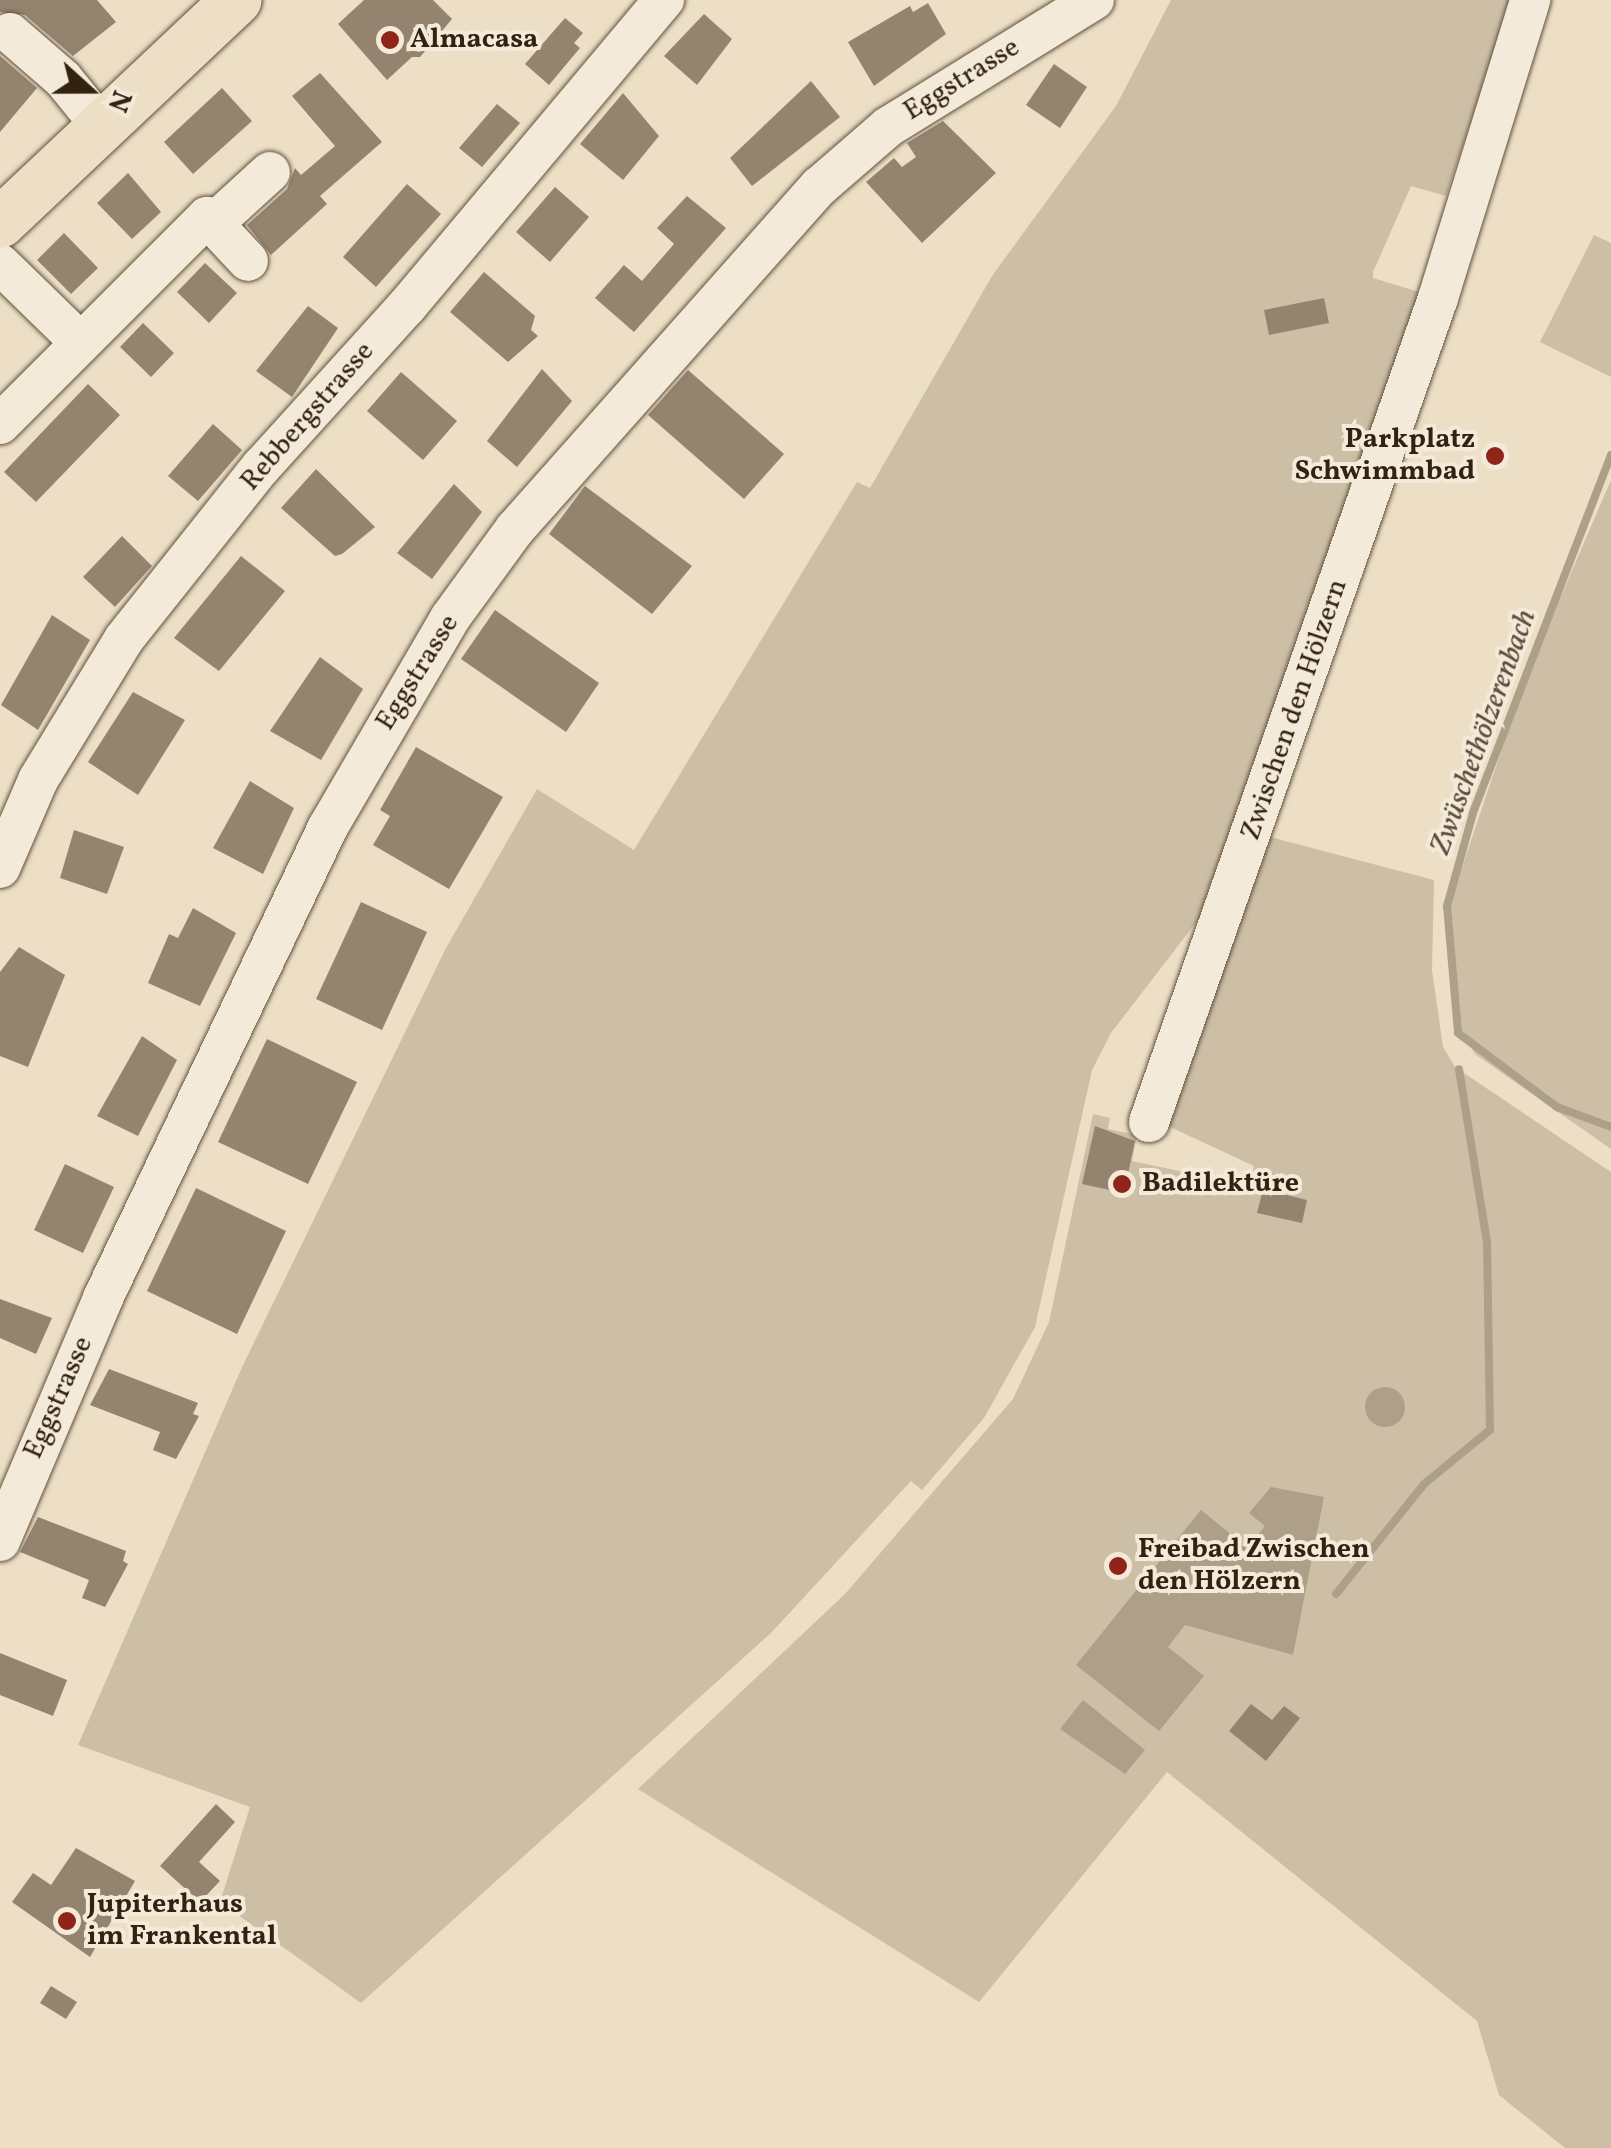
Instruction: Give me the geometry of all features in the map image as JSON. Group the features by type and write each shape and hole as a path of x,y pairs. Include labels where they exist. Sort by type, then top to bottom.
{"main road":[{"path":"0,223 237,0"}],"street":[{"name":"Rebbergstrasse","path":"0,868 46,765 124,639 262,467 664,0"},
{"name":"Eggstrasse","path":"0,1541 103,1298 328,827 450,618 515,528 820,186 888,127 1094,0"},
{"name":"Zwischen den Hölzern","path":"1149,1122 1438,298 1530,0"},
{"path":"10,33 62,79 102,127"},
{"path":"0,424 78,340 210,220 270,172"},
{"path":"210,220 248,261"},
{"path":"0,264 78,340"}],"shaded area":[{"path":"1171,0 1511,0 1446,196 1411,186 1373,272 1373,278 1429,295 1214,899 1111,1033 1092,1070 1035,1327 984,1418 922,1490 911,1481 771,1633 361,2003 220,1902 250,1807 78,1745 243,1365 446,948 537,789 634,850 857,482 870,488 992,276 1116,106"},
{"path":"1594,235 1611,243 1611,377 1540,342"},
{"path":"1611,480 1611,1149 1475,1054 1461,1032 1449,906 1526,677"},
{"path":"1262,835 1434,880 1432,970 1443,1047 1455,1067 1611,1172 1611,2148 1565,2148 1499,2095 1477,2021 1167,1772 979,2002 638,1789 845,1594 1013,1399 1049,1322 1093,1114 1110,1118 1108,1129 1137,1135 1132,1161 1250,1186 1254,1166 1168,1126"},
{"path":"1385,1387 1399,1393 1405,1407 1399,1421 1385,1427 1371,1421 1365,1407 1371,1393"},
{"path":"1271,1487 1324,1497 1293,1655 1185,1625 1168,1647 1204,1676 1159,1731 1076,1665 1201,1510 1248,1548 1265,1526 1249,1513"},
{"path":"1083,1700 1145,1750 1125,1774 1060,1729"}],"building":[{"path":"0,0 97,0 116,22 73,56 25,15 0,12"},
{"name":"Almacasa","path":"364,0 433,0 452,19 420,57 412,57 387,80 338,24"},
{"path":"928,3 946,34 874,86 848,42 910,6 913,12"},
{"path":"704,14 732,39 697,85 664,56"},
{"path":"565,18 583,33 574,43 580,48 549,85 525,64"},
{"path":"0,56 37,88 0,132"},
{"path":"1054,64 1087,87 1060,128 1026,105"},
{"path":"320,73 382,142 320,196 327,204 271,255 247,225 287,189 295,168 301,175 335,146 292,96"},
{"path":"811,81 840,117 752,186 730,158"},
{"path":"222,88 252,121 193,174 164,142"},
{"path":"623,93 659,136 623,180 580,144"},
{"path":"497,104 520,123 482,167 459,148"},
{"path":"943,121 996,173 922,243 866,182 894,158 902,167 916,157 907,143"},
{"path":"128,173 161,212 132,239 97,203"},
{"path":"407,184 441,214 376,287 343,257"},
{"path":"555,187 589,217 550,262 516,232"},
{"path":"687,196 726,228 634,332 595,298 624,265 642,281 674,244 657,228"},
{"path":"64,233 98,268 71,294 37,260"},
{"path":"205,263 237,293 209,323 177,292"},
{"path":"484,272 535,316 531,330 538,336 508,362 450,312"},
{"path":"1324,298 1329,323 1269,335 1264,310"},
{"path":"308,306 338,328 292,397 256,371"},
{"path":"143,323 174,353 151,377 120,347"},
{"path":"542,369 572,401 517,467 487,441"},
{"path":"688,370 784,454 744,499 648,415"},
{"path":"401,372 457,421 423,460 367,411"},
{"path":"88,384 120,415 36,502 4,472"},
{"path":"213,424 242,450 198,501 168,476"},
{"path":"316,469 375,527 335,556 281,508"},
{"path":"454,484 482,512 432,579 397,553"},
{"path":"585,486 692,566 652,614 549,534"},
{"path":"122,536 152,566 115,607 83,577"},
{"path":"241,556 285,591 219,671 174,638"},
{"path":"495,610 599,683 566,732 461,659"},
{"path":"52,615 90,640 38,730 1,705"},
{"path":"320,657 363,689 321,760 270,731"},
{"path":"133,692 185,720 138,795 88,762"},
{"path":"416,747 503,797 449,889 373,845 390,816 380,810"},
{"path":"250,781 294,808 263,874 213,848"},
{"path":"74,830 124,847 107,894 60,878"},
{"path":"361,902 427,932 382,1030 316,999"},
{"path":"193,908 236,933 200,1006 148,983 169,934 178,938"},
{"path":"19,947 65,975 28,1067 0,1056 0,972"},
{"path":"142,1036 177,1060 138,1136 97,1116"},
{"path":"267,1039 357,1082 308,1184 218,1142"},
{"path":"1095,1126 1135,1141 1124,1193 1082,1184"},
{"path":"65,1164 114,1187 83,1253 34,1230"},
{"path":"196,1188 286,1231 237,1334 147,1291"},
{"path":"1263,1189 1307,1200 1302,1223 1257,1213"},
{"path":"0,1299 52,1318 36,1354 0,1338"},
{"path":"109,1369 198,1403 193,1414 199,1416 176,1459 153,1450 160,1432 90,1405"},
{"path":"38,1517 126,1551 123,1561 128,1564 105,1607 82,1598 89,1580 20,1552"},
{"path":"0,1653 67,1680 53,1716 0,1695"},
{"path":"1251,1704 1272,1720 1284,1706 1300,1718 1266,1761 1229,1731"},
{"path":"216,1804 235,1822 199,1862 220,1881 200,1902 160,1866"},
{"path":"76,1848 135,1881 90,1957 12,1902 33,1873 51,1885"},
{"path":"51,1986 77,2002 66,2019 40,2003"}],"waterway":[{"name":"Zwüschethölzerenbach","path":"1611,455 1473,813 1447,906 1458,1033 1557,1107 1611,1127"},
{"name":"Zwüschethölzerenbach","path":"1336,1594 1424,1484 1490,1430 1487,1242 1459,1069"}],"place":[{"name":"Almacasa","path":"390,40"},
{"name":"Parkplatz Schwimmbad","path":"1495,456"},
{"name":"Badilektüre","path":"1122,1184"},
{"name":"Freibad Zwischen den Hölzern","path":"1118,1566"},
{"name":"Jupiterhaus im Frankental","path":"67,1921"}]}
